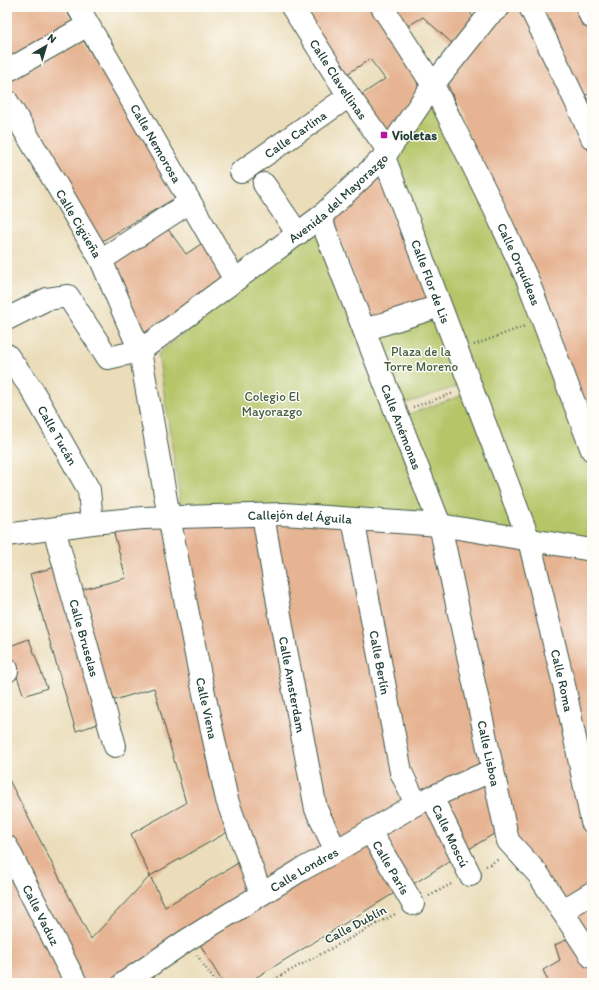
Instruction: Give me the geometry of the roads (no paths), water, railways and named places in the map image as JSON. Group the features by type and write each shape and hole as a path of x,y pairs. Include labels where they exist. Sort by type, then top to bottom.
{"street":[{"name":"Calle Clavellinas","path":"292,7 386,154"},
{"name":"Calle Orquídeas","path":"382,7 433,85 495,210 525,274 592,450"},
{"path":"530,7 584,99 592,138"},
{"name":"Avenida del Mayorazgo","path":"140,352 320,217 386,154 433,85 490,10"},
{"path":"7,71 83,16"},
{"name":"Calle Nemorosa","path":"83,16 236,280"},
{"name":"Calle Carlina","path":"242,172 349,96"},
{"name":"Calle Cigüeña","path":"7,101 101,260 140,352 169,517"},
{"name":"Calle Flor de Lis","path":"386,154 440,306 529,540"},
{"path":"264,184 298,234"},
{"path":"101,260 190,202"},
{"name":"Calle Anémonas","path":"320,217 440,525"},
{"path":"7,319 47,299 68,296 108,358 140,352"},
{"path":"364,330 440,306"},
{"name":"Calle Tucán","path":"7,354 30,388 89,490 92,523"},
{"name":"Callejón del Águila","path":"7,535 92,523 142,518 284,514 440,525 592,550"},
{"name":"Calle Amsterdam","path":"263,515 285,644 316,809 336,851"},
{"name":"Calle Viena","path":"169,517 200,675 227,800 261,894"},
{"name":"Calle Berlín","path":"353,519 401,772 424,800"},
{"name":"Calle Lisboa","path":"440,525 508,841 538,874 592,957"},
{"name":"Calle Bruselas","path":"54,529 115,746"},
{"name":"Calle Roma","path":"529,540 564,685 592,822"},
{"name":"Calle Londres","path":"124,983 187,940 301,870 424,800 493,770"},
{"name":"Calle Moscú","path":"424,800 470,875"},
{"name":"Calle París","path":"370,831 413,904"},
{"name":"Calle Vaduz","path":"7,847 76,983"},
{"path":"562,911 592,893"}],"place":[{"name":"Violetas","path":"384,135"}],"park label":[{"name":"Plaza de la Torre Moreno","path":"421,358"},
{"name":"Colegio El Mayorazgo","path":"272,404"}]}
